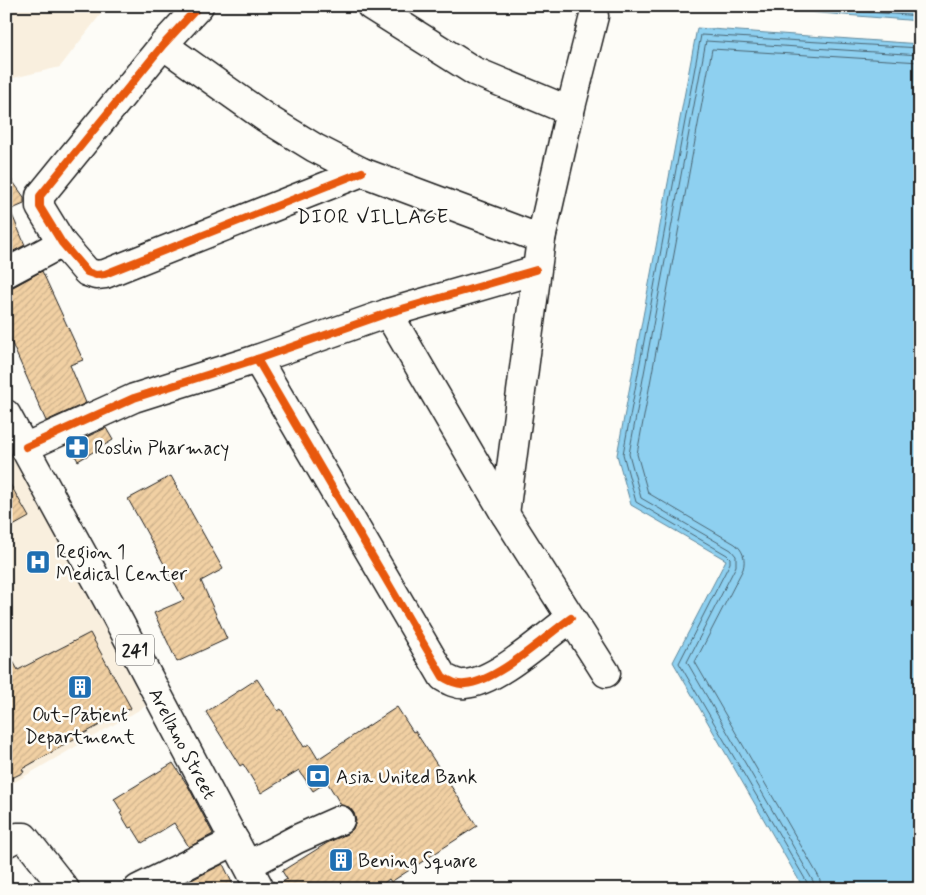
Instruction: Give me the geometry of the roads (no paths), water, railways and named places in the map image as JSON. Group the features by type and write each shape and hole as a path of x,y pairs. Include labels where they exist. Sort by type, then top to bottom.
{"main road":[{"path":"199,6 164,45 40,196 40,207 62,243 88,272 96,275 104,274 362,172"},
{"path":"371,6 428,44 474,71 570,111"},
{"path":"505,514 541,239 594,16"},
{"path":"164,45 266,118 315,148 362,172 541,239"},
{"path":"6,273 62,243"},
{"path":"26,447 134,398 257,359 388,312 536,270"},
{"path":"388,312 505,514 606,673"},
{"path":"257,359 443,677 453,683 476,682 503,669 570,618"},
{"name":"Arellano Street","path":"6,414 26,447 260,889"},
{"path":"248,865 297,839 340,820"},
{"path":"6,843 17,837 24,837 65,889"},
{"path":"138,889 235,841"}],"water":[{"path":"671,6 920,6 920,21 807,12 675,8"},
{"path":"697,28 920,44 920,889 804,889 673,662 726,560 631,505 617,455"}],"place":[{"name":"Roslin Pharmacy","path":"77,447"},
{"name":"Region 1 Medical Center","path":"38,562"},
{"name":"Out-Patient Department","path":"80,687"},
{"name":"Asia United Bank","path":"318,776"},
{"name":"Bening Square","path":"341,860"}],"district":[{"name":"DIOR VILLAGE","path":"373,216"}]}
